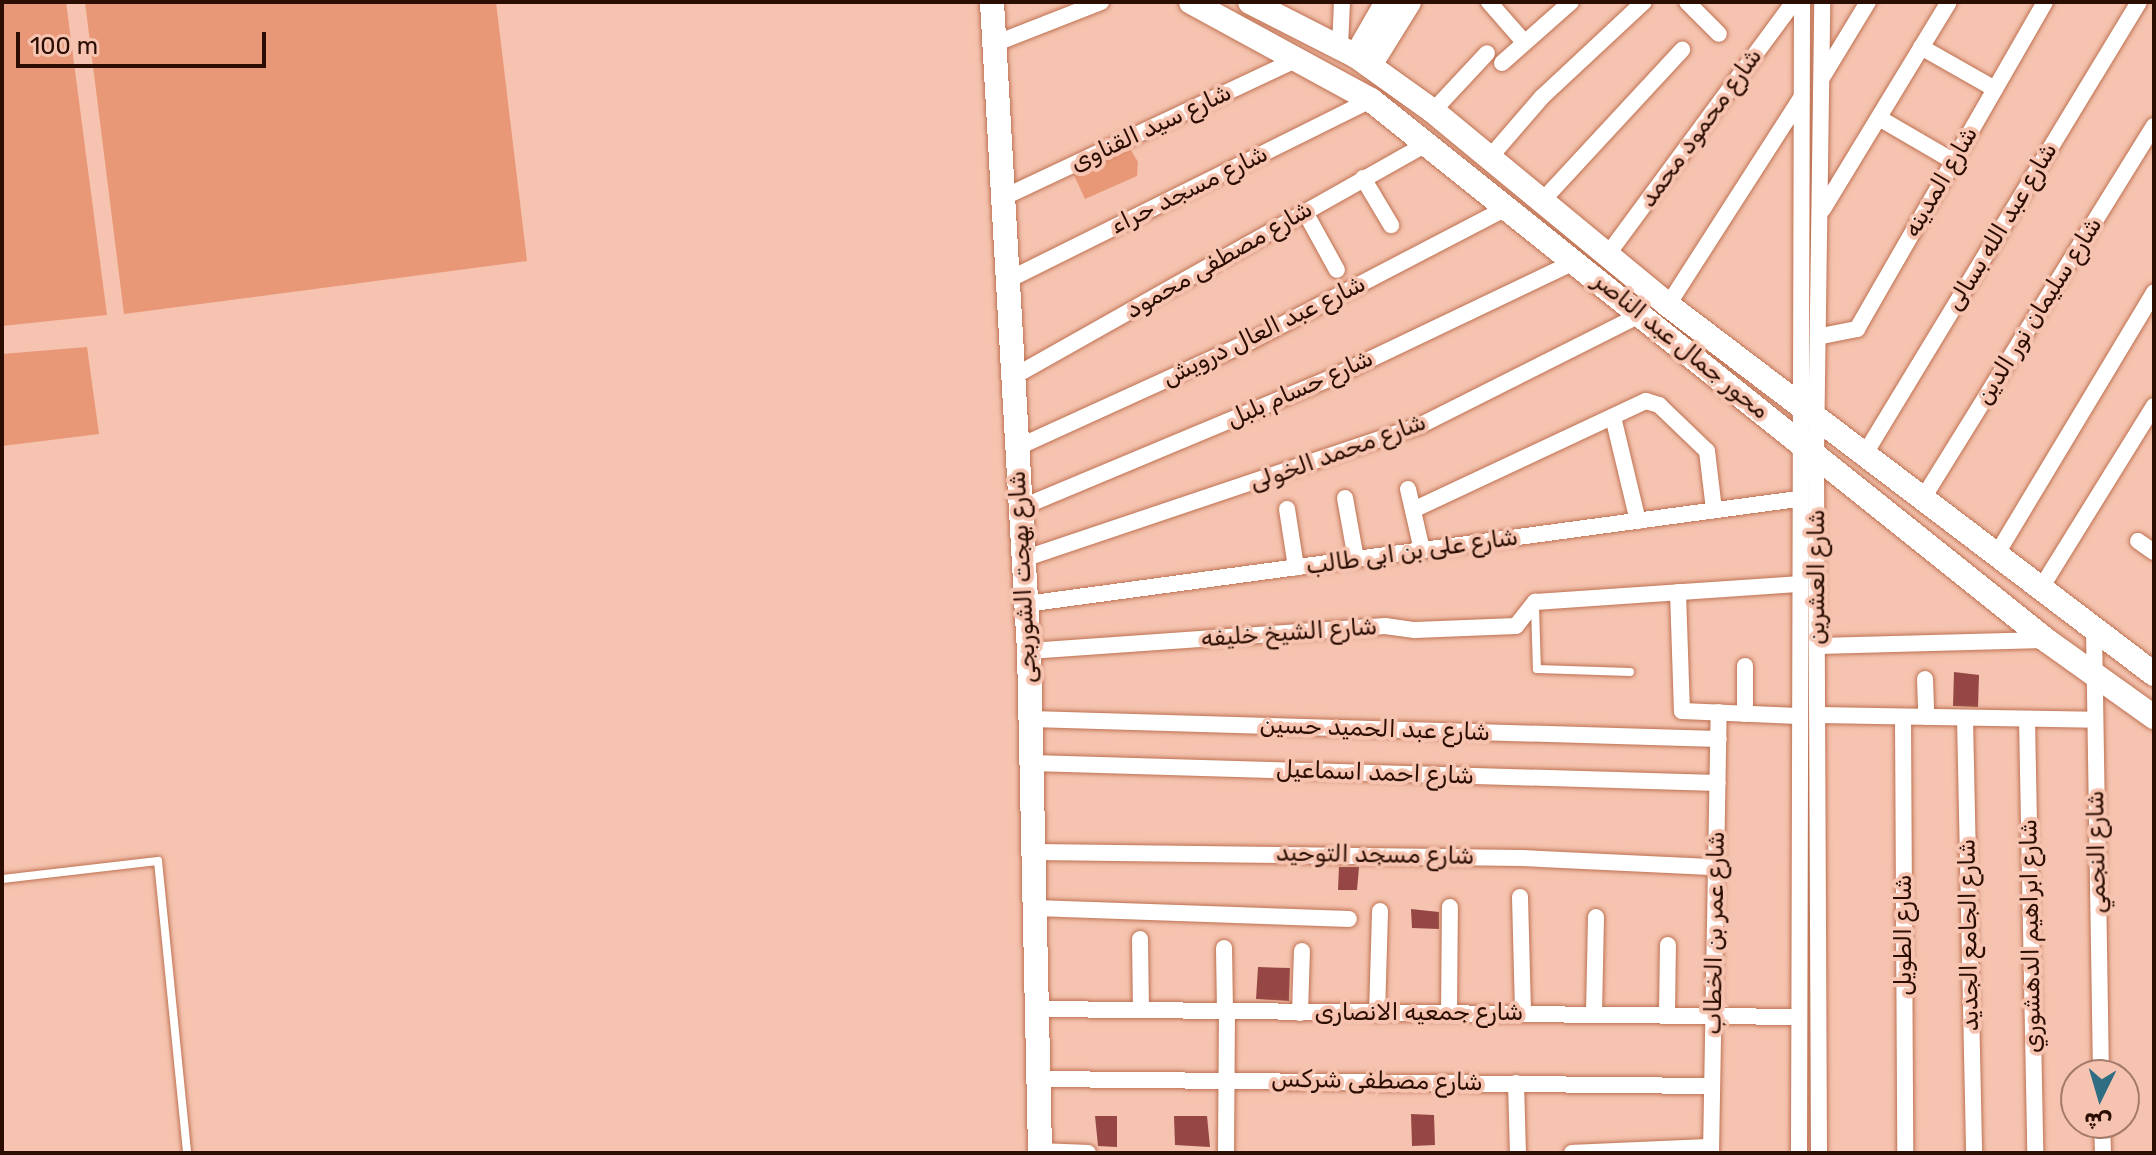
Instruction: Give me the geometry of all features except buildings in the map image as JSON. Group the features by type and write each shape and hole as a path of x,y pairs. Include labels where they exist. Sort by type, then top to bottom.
{"street":[{"name":"شارع بهجت الشوربجى","path":"992,2 1011,378 1029,651 1041,1079 1040,1152"},
{"path":"994,44 1101,2"},
{"name":"محور جمال عبد الناصر","path":"1191,2 1299,58 1371,100 2046,640 2093,677 2154,717"},
{"name":"محور جمال عبد الناصر","path":"1250,2 1291,14 1433,111 1668,305 1925,495 2094,629 2153,670"},
{"path":"1342,2 1355,56"},
{"path":"1355,56 1387,2"},
{"path":"1355,56 1409,2"},
{"path":"1489,2 1524,42"},
{"path":"1502,63 1571,2"},
{"path":"1491,156 1542,97 1644,2"},
{"path":"1687,2 1719,34"},
{"name":"شارع محمود محمد","path":"1608,254 1794,2"},
{"name":"شارع العشرين","path":"1802,2 1807,446 1817,646 1819,1153"},
{"name":"شارع العشرين","path":"1799,1153 1798,499 1821,336 1822,2"},
{"path":"1822,78 1868,2"},
{"path":"1822,212 1949,2"},
{"name":"شارع المدينه","path":"1821,336 1857,329 2045,2"},
{"name":"شارع عبد الله بسالى","path":"1866,452 2139,2"},
{"path":"1921,47 1995,89"},
{"path":"1543,200 1682,50"},
{"path":"1433,111 1487,53"},
{"name":"شارع سيد القناوى","path":"1002,198 1299,58"},
{"path":"1668,305 1801,98"},
{"name":"شارع مسجد حراء","path":"1006,281 1371,100"},
{"path":"1879,118 1953,161"},
{"name":"شارع سليمان نور الدين","path":"1925,495 2154,126"},
{"name":"شارع مصطفى محمود","path":"1011,378 1427,144"},
{"path":"1363,178 1391,225"},
{"name":"شارع عبد العال درويش","path":"1016,448 1249,342 1508,207"},
{"path":"1305,212 1337,270"},
{"name":"شارع حسام بلبل","path":"1020,508 1333,377 1576,261"},
{"path":"1998,552 2154,292"},
{"name":"شارع محمد الخولى","path":"1023,559 1421,425 1640,315"},
{"path":"1413,510 1646,401 1659,405 1707,451 1714,510"},
{"path":"2041,588 2154,406"},
{"path":"1613,417 1638,521"},
{"path":"1408,489 1422,550"},
{"path":"1345,498 1356,559"},
{"name":"شارع على بن ابى طالب","path":"1026,604 1798,499"},
{"path":"1287,509 1296,567"},
{"path":"2138,541 2154,552"},
{"path":"1535,602 1797,584"},
{"path":"1678,592 1682,711 1798,716"},
{"name":"شارع الشيخ خليفه","path":"1029,651 1385,626 1415,630 1516,626 1535,602"},
{"name":"شارع النجمي","path":"2094,629 2101,1059"},
{"path":"1817,646 2046,640"},
{"path":"1745,666 1745,714"},
{"path":"1925,679 1926,717"},
{"name":"شارع عمر بن الخطاب","path":"1711,1150 1719,712"},
{"path":"1818,715 2095,720"},
{"name":"شارع الطويل","path":"1903,717 1905,1153"},
{"name":"شارع الجامع الجديد","path":"1965,718 1974,1153"},
{"name":"شارع عبد الحميد حسين","path":"1031,719 1719,739"},
{"name":"شارع ابراهيم الدهشوري","path":"2027,719 2035,1153"},
{"name":"شارع احمد اسماعيل","path":"1032,763 1718,783"},
{"name":"شارع مسجد التوحيد","path":"1035,852 1506,858 1716,867"},
{"path":"1520,897 1523,1012"},
{"path":"1449,1013 1450,907"},
{"path":"1036,908 1349,919"},
{"path":"1377,1014 1380,911"},
{"path":"1594,1013 1596,917"},
{"path":"1140,939 1141,1010"},
{"path":"1667,1013 1668,945"},
{"path":"1224,948 1226,1153"},
{"path":"1300,1013 1302,951"},
{"name":"شارع جمعيه الانصارى","path":"1039,1009 1377,1014 1667,1013 1799,1017"},
{"name":"شارع مصطفى شركس","path":"1041,1079 1712,1086"},
{"path":"1516,1083 1518,1153"},
{"path":"1572,1153 1711,1150"},
{"path":"1040,1152 1088,1153"}],"lane":[{"path":"1535,602 1535,668 1630,672"},
{"path":"2,879 158,861 187,1153"}],"shaded area":[{"path":"2,2 66,2 107,315 2,326"},
{"path":"85,2 496,2 527,261 124,314"},
{"path":"1125,140 1138,162 1137,176 1085,199 1073,173"},
{"path":"87,347 99,434 2,446 2,354"}]}
